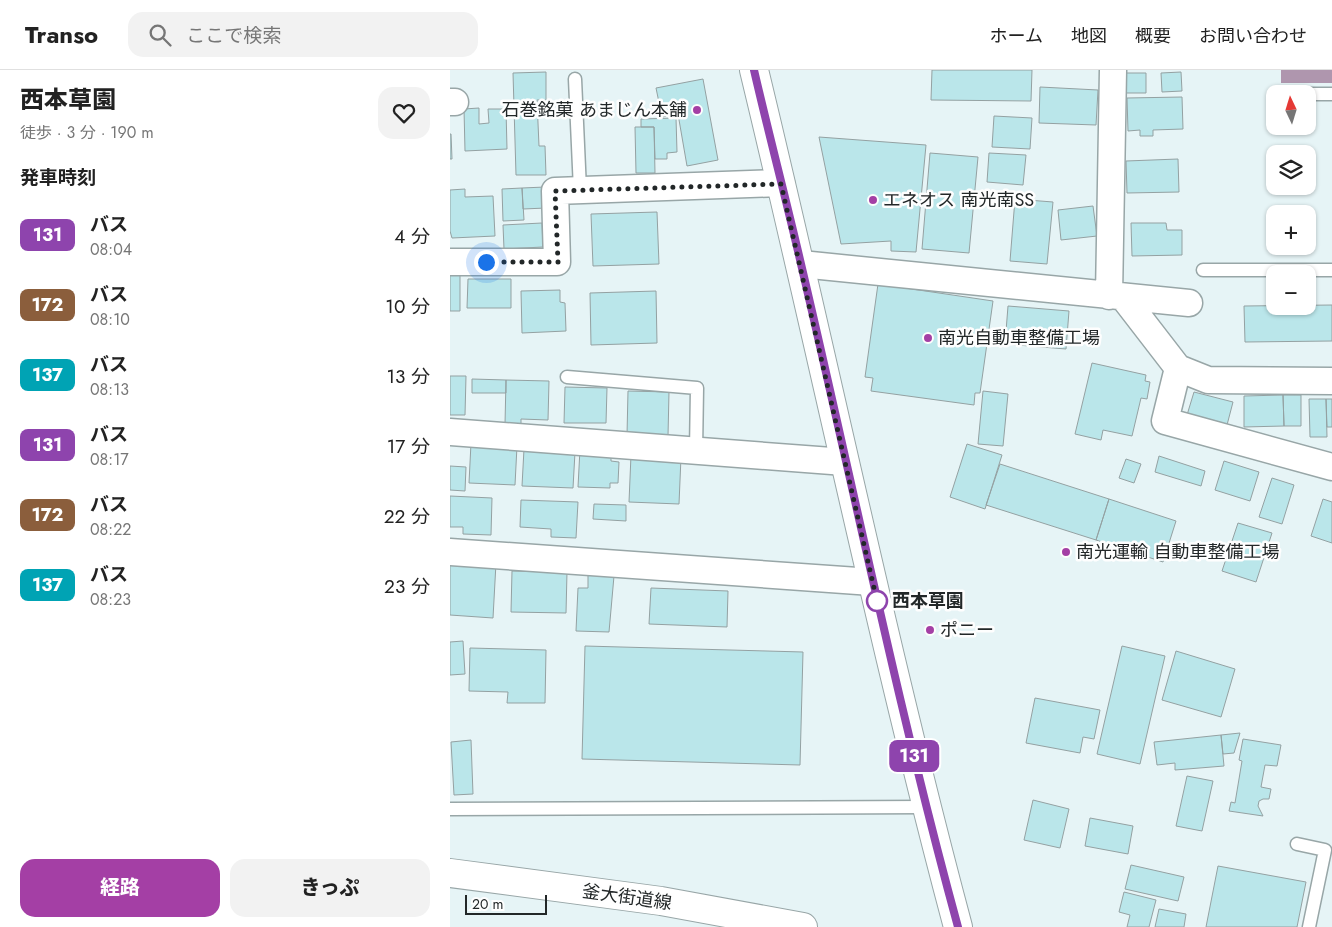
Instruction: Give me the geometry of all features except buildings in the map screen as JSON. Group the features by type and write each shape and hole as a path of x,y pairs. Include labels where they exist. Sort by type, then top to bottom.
{"main road":[{"path":"754,70 801,264 872,582 926,807 958,927"},
{"name":"釜大街道線","path":"450,872 661,901 803,927"}],"street":[{"path":"1113,70 1116,297 1178,368 1208,380 1332,381"},
{"path":"450,262 558,262 555,191 781,184"},
{"path":"801,264 1189,304"},
{"path":"1178,368 1165,421 1332,467"},
{"path":"450,432 845,462"},
{"path":"450,552 872,582"}],"lane":[{"path":"575,79 580,190"},
{"path":"1316,94 1332,94"},
{"path":"1203,270 1332,270"},
{"path":"567,377 697,388 696,451"},
{"path":"450,809 926,807"},
{"path":"1297,844 1325,850 1309,927"}],"shaded area":[{"path":"1281,70 1332,70 1332,83 1281,83"}],"bus line":[{"name":"131","path":"754,70 801,264 881,620 926,807 958,927"}],"place":[{"name":"石巻銘菓 あまじん本舗","path":"697,110"},
{"name":"エネオス 南光南SS","path":"873,200"},
{"name":"南光自動車整備工場","path":"928,338"},
{"name":"南光運輸 自動車整備工場","path":"1066,552"},
{"name":"西本草園","path":"877,601"},
{"name":"ポニー","path":"930,630"}],"route":[{"path":"486,262 558,262 555,191 781,184 801,264 877,601"}]}
